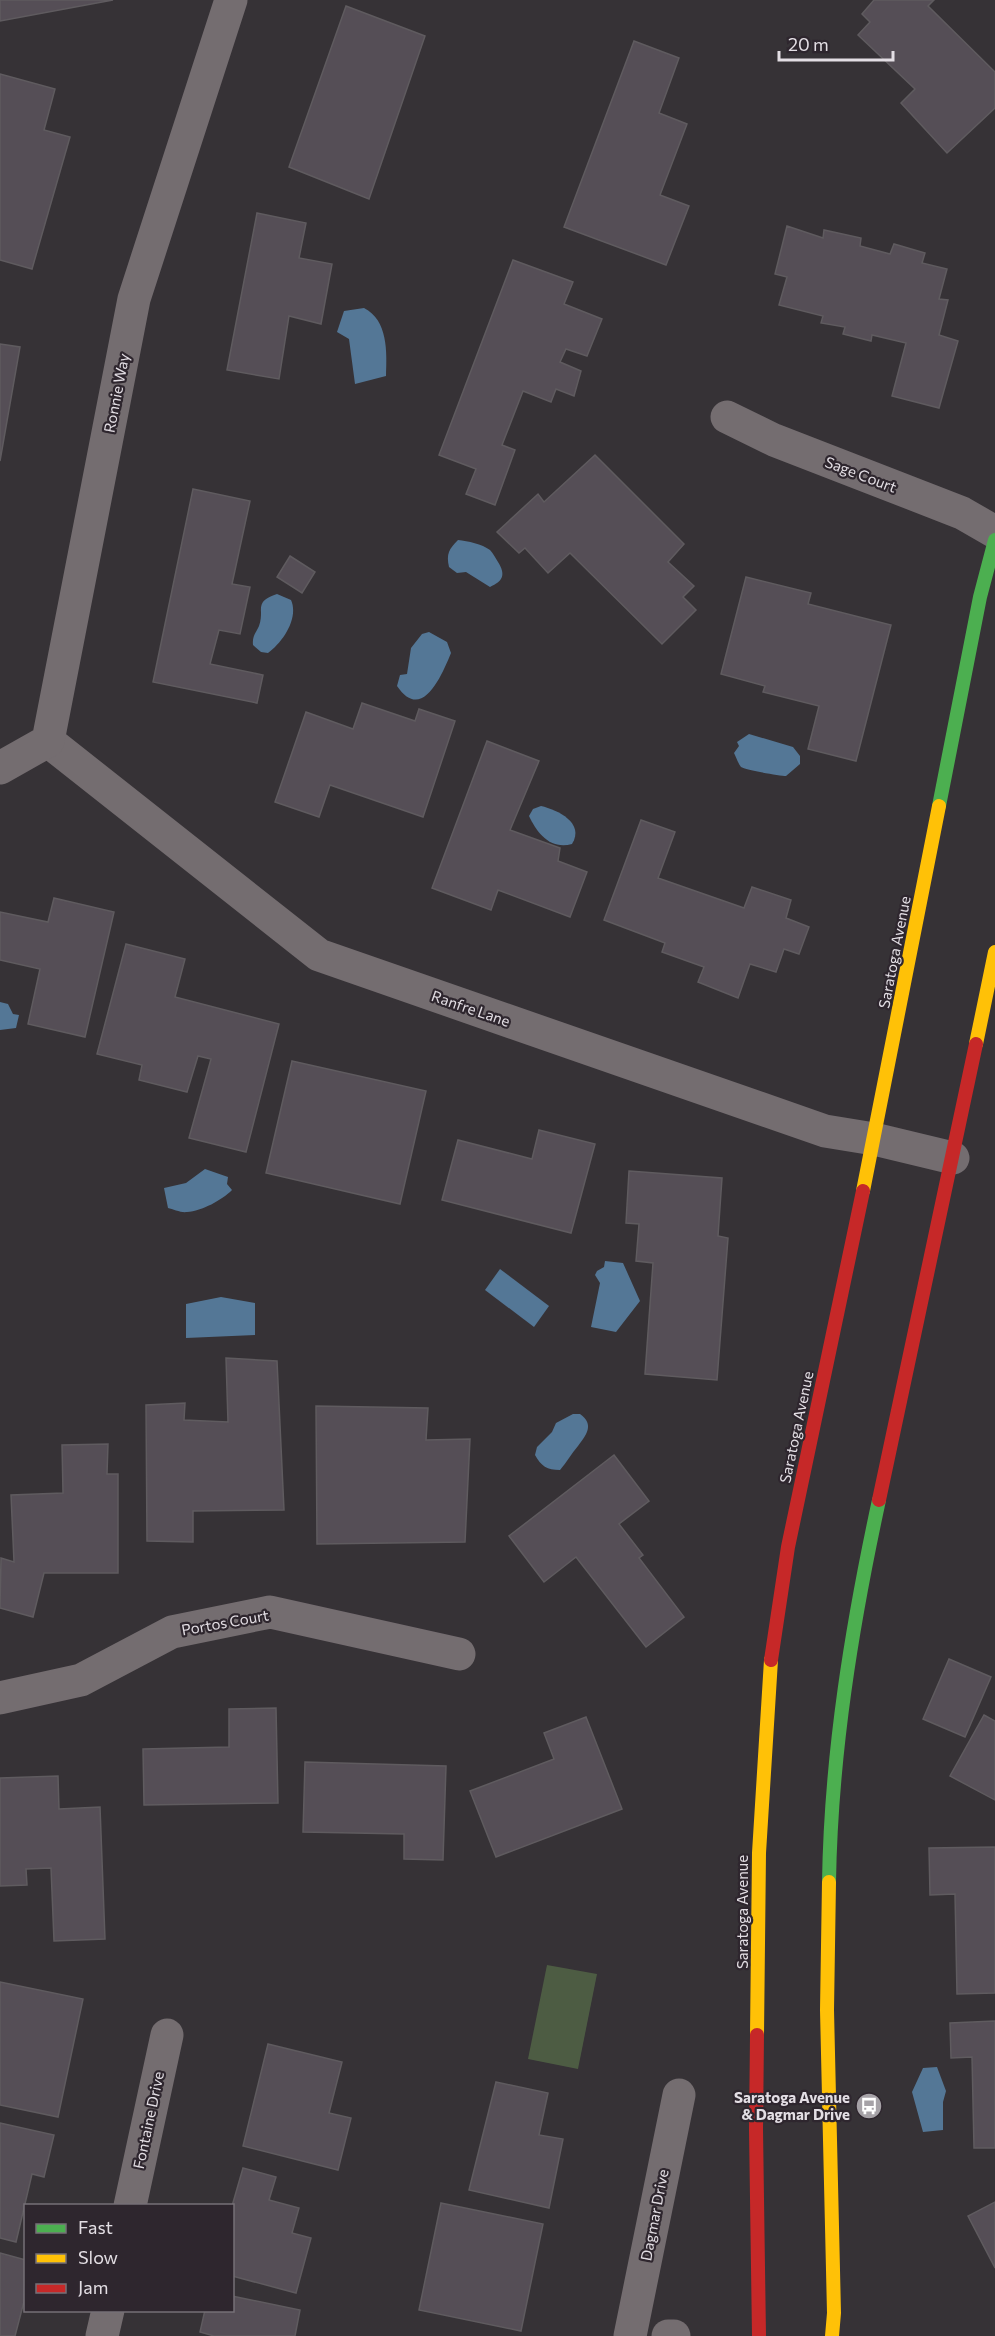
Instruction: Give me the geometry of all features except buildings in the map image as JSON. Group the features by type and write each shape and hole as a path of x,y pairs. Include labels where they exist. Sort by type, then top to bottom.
{"main road":[{"name":"Saratoga Avenue","path":"759,2336 756,2128 759,1853 771,1658 788,1547 874,1138 980,597 995,540"},
{"path":"832,2336 834,2313 827,2010 830,1835 839,1724 871,1538 995,952"}],"street":[{"name":"Ronnie Way","path":"48,741 134,299 231,0"},
{"name":"Sage Court","path":"727,417 774,440 962,513 995,532"},
{"path":"0,768 48,741"},
{"name":"Ranfre Lane","path":"48,741 319,955 825,1131 874,1138 953,1158"},
{"name":"Portos Court","path":"0,1698 81,1680 172,1632 270,1612 459,1654"},
{"name":"Fontaine Drive","path":"130,2204 166,2035"},
{"name":"Dagmar Drive","path":"630,2336 679,2095"},
{"path":"102,2336 108,2312"},
{"path":"668,2336 674,2336"}],"green space":[{"path":"547,1965 597,1974 578,2069 528,2059"}],"water":[{"path":"364,308 372,313 382,328 386,347 386,376 355,384 349,339 337,332 344,311"},
{"path":"458,540 475,543 490,550 502,571 502,577 498,582 490,587 466,572 457,573 449,567 449,552"},
{"path":"277,594 291,600 293,614 291,622 284,636 274,648 268,653 261,652 253,645 253,642 261,620 262,603"},
{"path":"429,632 447,642 451,653 437,683 423,698 415,700 406,696 397,686 400,675 407,674 411,648 422,634"},
{"path":"749,734 793,747 800,756 800,764 786,776 741,767 734,753 739,746 737,742"},
{"path":"541,806 562,814 568,819 575,830 572,844 557,845 540,834 529,816 533,809"},
{"path":"0,1002 8,1004 13,1014 19,1015 16,1028 0,1030"},
{"path":"205,1169 228,1177 227,1184 232,1190 199,1210 185,1212 168,1208 164,1188 186,1183"},
{"path":"605,1261 623,1263 640,1301 616,1332 591,1327 600,1283 595,1275 604,1267"},
{"path":"500,1269 549,1306 534,1327 485,1290"},
{"path":"221,1297 255,1303 255,1335 186,1338 186,1304"},
{"path":"573,1414 580,1414 585,1418 588,1426 586,1434 560,1470 545,1467 535,1455 537,1447 552,1432 556,1423"},
{"path":"937,2067 946,2091 943,2102 943,2130 923,2132 912,2092 923,2068"}],"traffic: fast":[{"path":"939,806 980,597 995,540"},
{"path":"829,1882 834,1785 845,1690 860,1594 879,1500"}],"traffic: slow":[{"path":"863,1191 939,806"},
{"path":"976,1044 995,952"},
{"path":"757,2035 759,1853 771,1660"},
{"path":"829,1882 827,2010 834,2313 832,2336"}],"traffic: jam":[{"path":"879,1500 976,1044"},
{"path":"771,1660 788,1547 863,1191"},
{"path":"757,2035 759,2336"}],"place":[{"name":"Saratoga Avenue & Dagmar Drive","path":"869,2106"}]}
